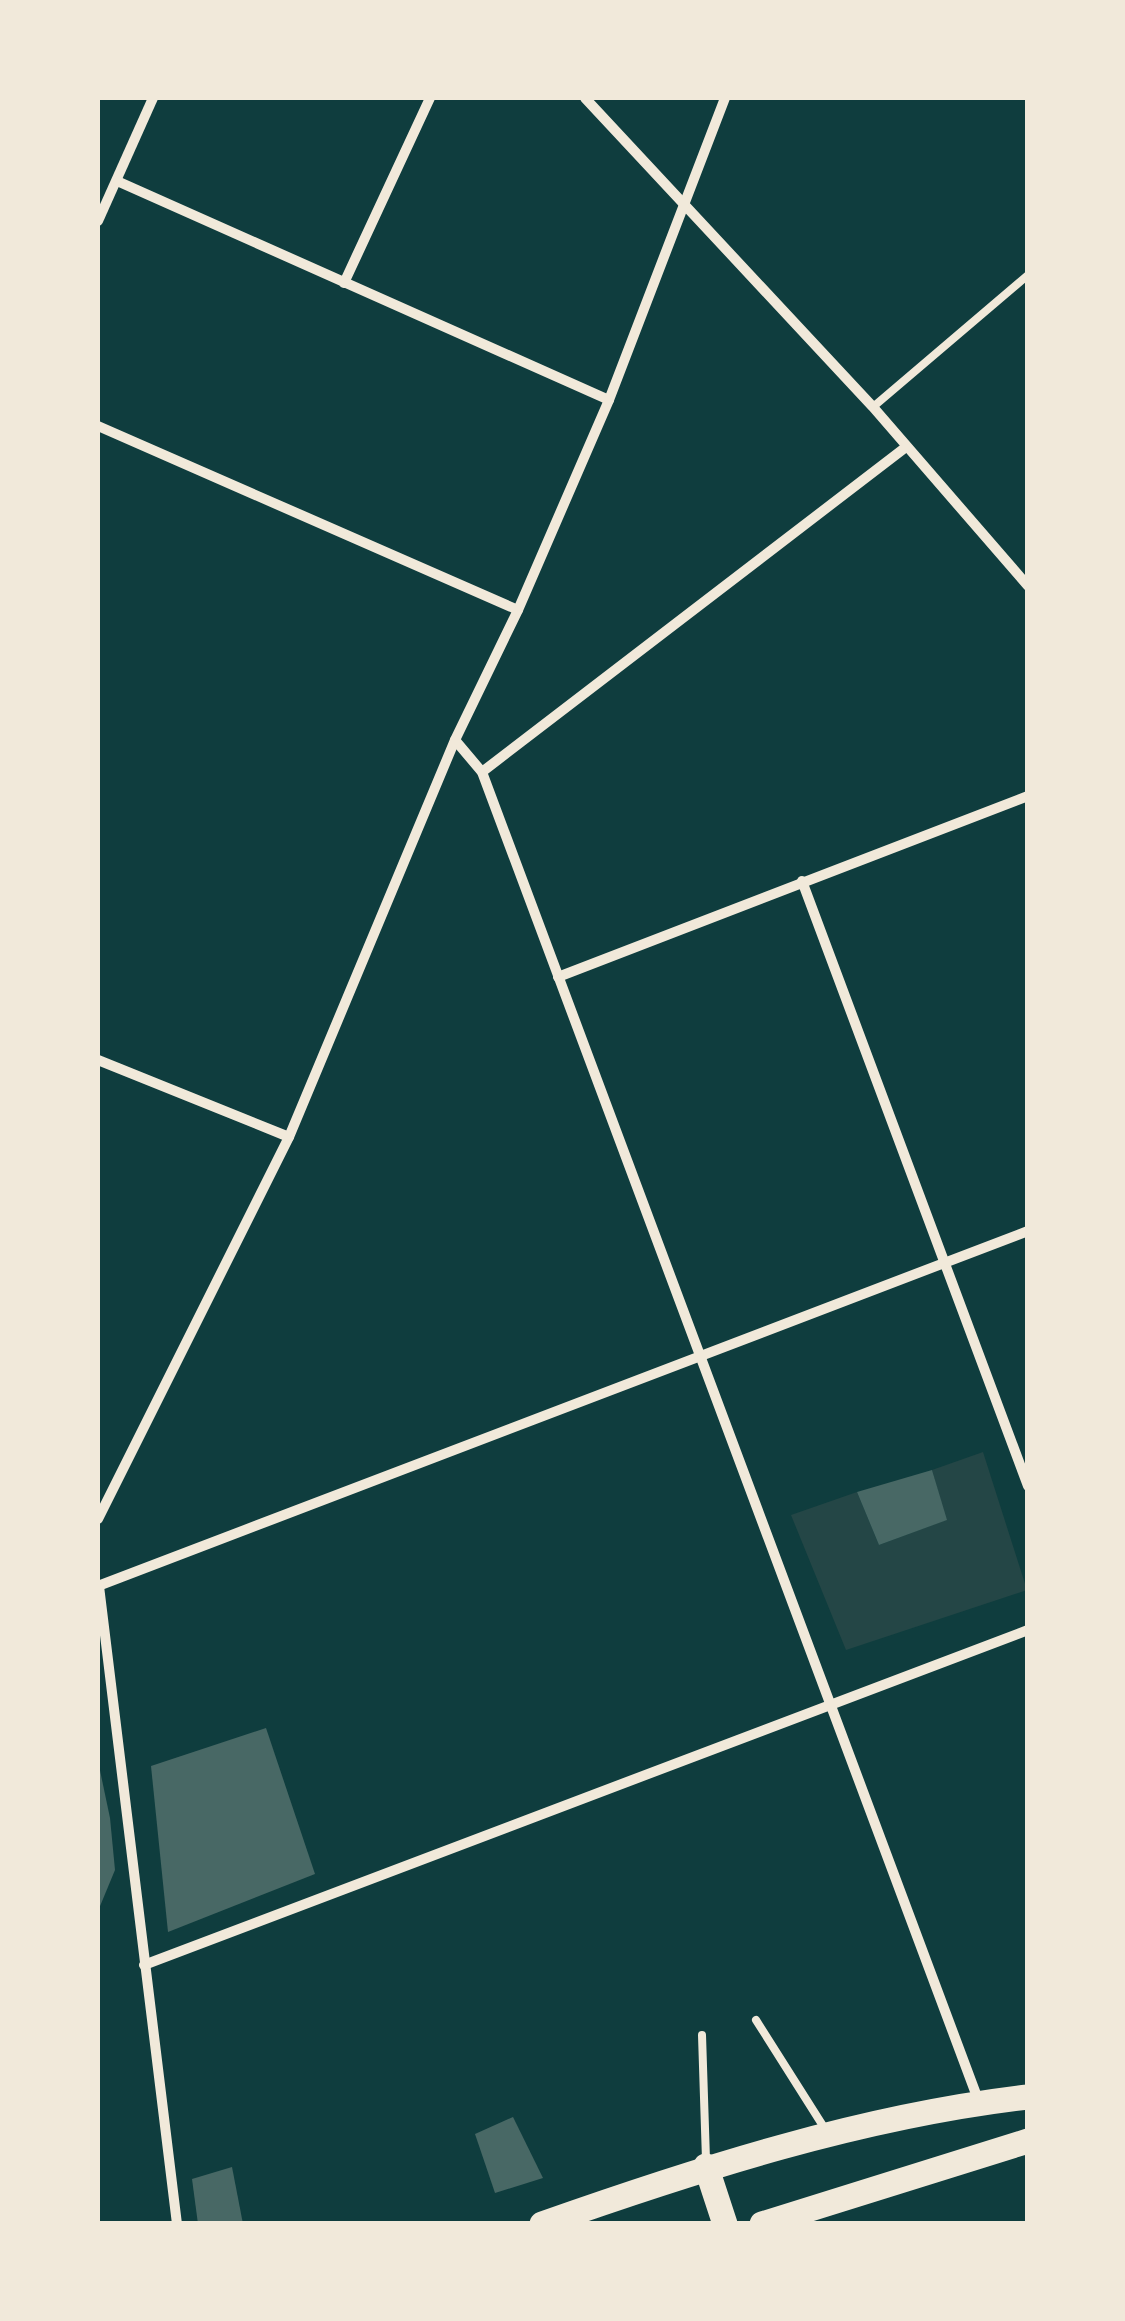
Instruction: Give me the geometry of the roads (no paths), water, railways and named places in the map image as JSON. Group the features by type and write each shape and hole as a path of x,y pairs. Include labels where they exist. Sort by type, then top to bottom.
{"main road":[{"path":"542,2224 706,2166 979,2102 1028,2097"},
{"path":"762,2224 1028,2141"},
{"path":"706,2166 726,2224"}],"street":[{"path":"98,221 153,98"},
{"path":"344,283 430,98"},
{"path":"585,98 681,206 873,407 1028,586"},
{"path":"98,1519 289,1137 455,740 518,610 609,400 726,98"},
{"path":"117,180 609,400"},
{"path":"98,426 518,610"},
{"path":"482,772 906,447"},
{"path":"455,740 482,772 979,2102"},
{"path":"558,977 1028,796"},
{"path":"802,881 1028,1486"},
{"path":"98,1060 289,1137"},
{"path":"178,2224 98,1586 1028,1231"},
{"path":"144,1965 1028,1630"}],"lane":[{"path":"873,407 1028,276"},
{"path":"756,2020 830,2137"},
{"path":"702,2035 706,2166"}]}
